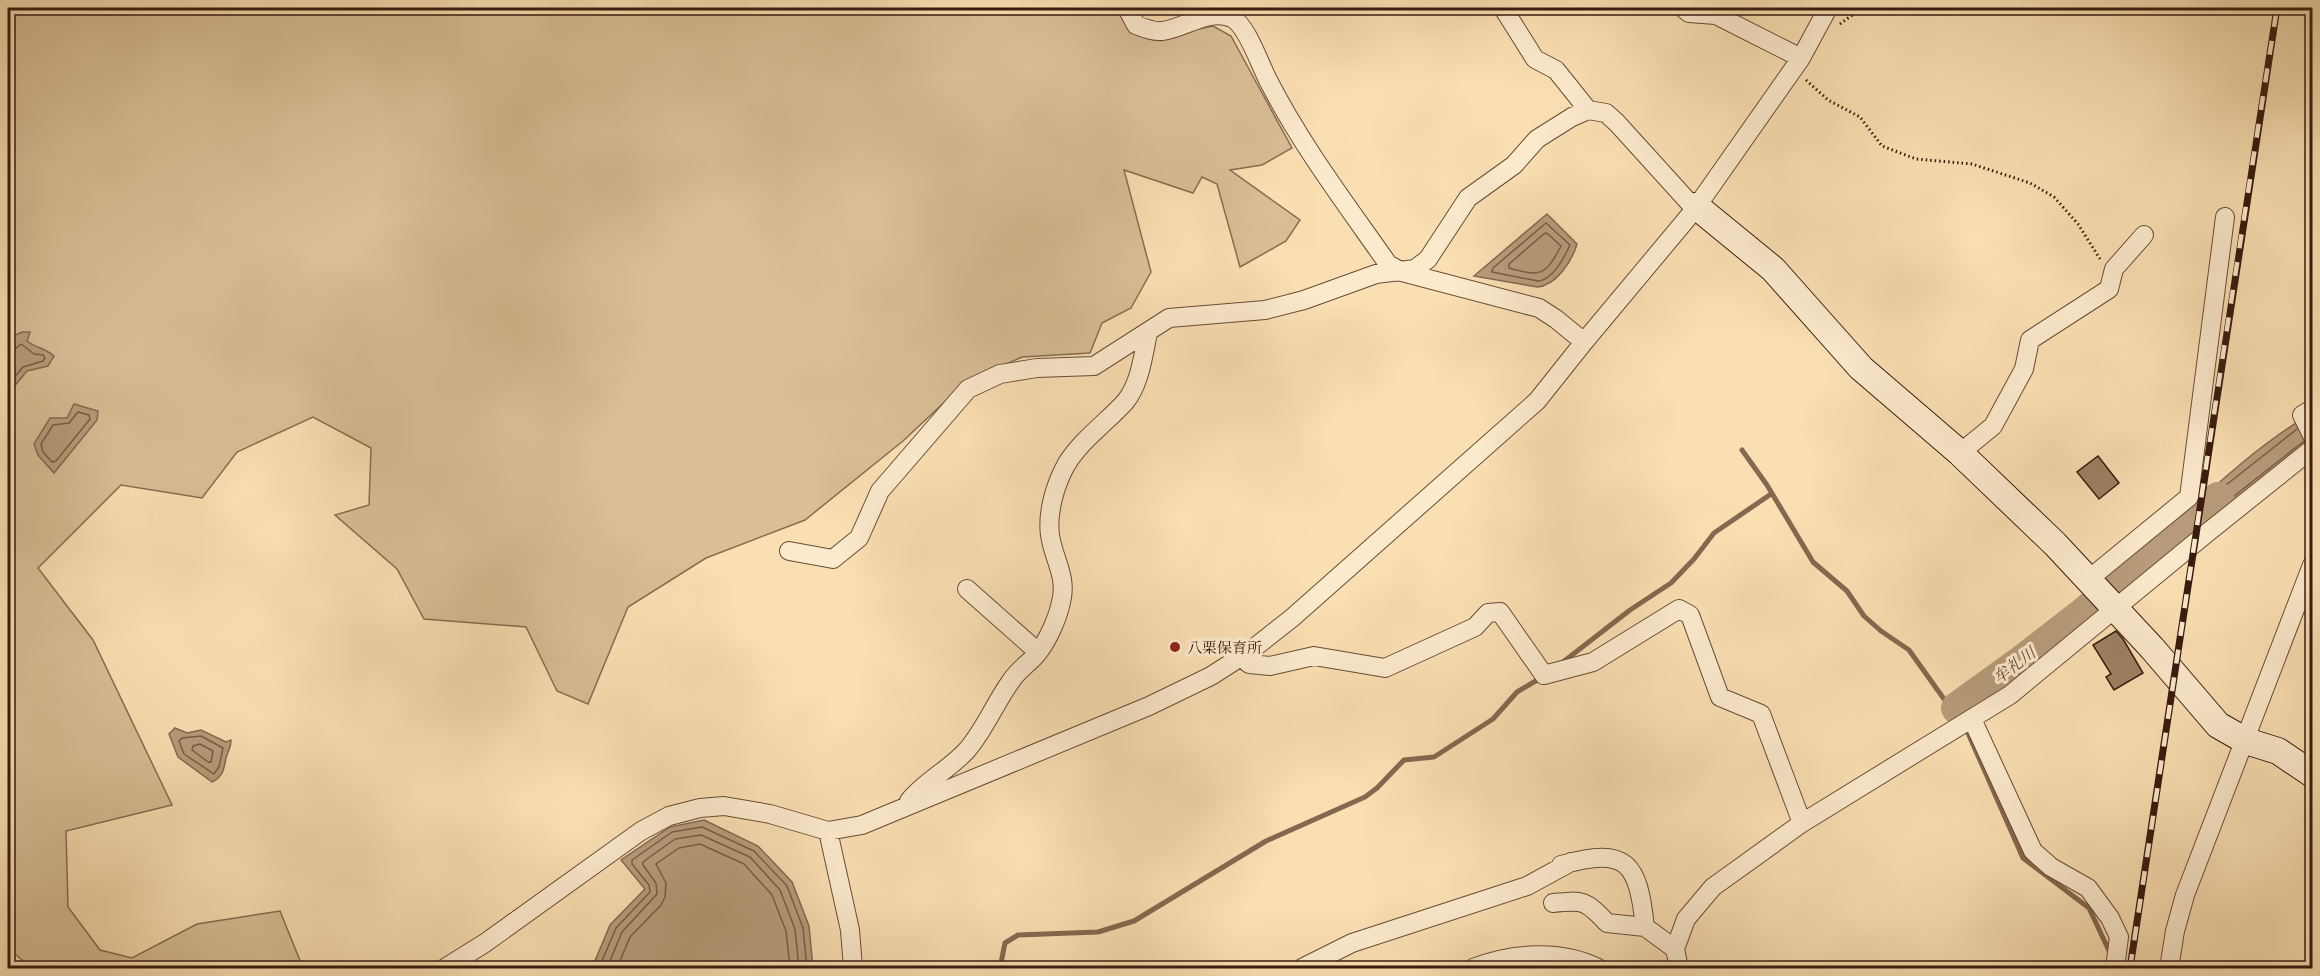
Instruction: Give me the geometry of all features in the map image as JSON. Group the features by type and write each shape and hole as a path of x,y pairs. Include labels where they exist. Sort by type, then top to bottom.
{"street":[{"path":"1127,8 1136,25 1149,30 1161,31 1217,11 1235,19 1245,32 1269,82 1307,146 1388,264 1402,272 1539,308 1584,342"},
{"path":"1503,8 1535,59 1556,70 1588,110"},
{"path":"1683,8 1689,13 1716,15 1797,63"},
{"path":"445,969 485,944 640,831 669,816 700,808 724,806 770,814 828,831 862,825 1149,706 1211,676 1241,656 1292,618 1537,401 1696,208 1797,63 1828,8"},
{"path":"789,551 833,559 859,538 880,490 968,389 1000,374 1037,368 1094,366 1169,318 1265,310 1304,300 1376,274 1415,269 1428,259 1468,198 1514,165 1537,139 1572,117 1588,110 1606,113 1617,123 1696,208 1773,269 1862,368 2006,495 2091,581 2218,725 2246,741 2278,751 2313,774"},
{"path":"2091,581 2189,497 2225,217"},
{"path":"1960,453 1993,426 2024,369 2030,340 2109,288 2114,269 2144,235"},
{"path":"903,808 917,790 946,771 968,750 988,722 1011,680 1038,652 1050,632 1062,597 1062,575 1050,535 1050,507 1066,465 1091,433 1126,401 1136,382 1148,333"},
{"path":"2307,412 2313,435"},
{"path":"1679,969 1675,949 1686,919 1713,887 1802,823 2010,695 2313,449"},
{"path":"2169,969 2175,931 2185,896 2313,565"},
{"path":"967,589 1038,652"},
{"path":"1241,656 1249,664 1270,666 1314,656 1385,668 1475,627 1488,613 1500,612 1544,675 1593,662 1679,609 1690,615 1720,698 1761,714 1802,823"},
{"path":"1972,719 2033,851 2051,867 2088,888 2110,918 2119,937 2115,969"},
{"path":"828,831 850,930 853,969"},
{"path":"1485,887 1571,862 1602,856 1619,858 1633,872 1642,903 1645,927"},
{"path":"1302,969 1352,943 1527,886 1571,862"},
{"path":"1553,903 1579,900 1594,909 1607,923 1645,927 1675,949"},
{"path":"1473,968 1488,962 1546,954 1581,960 1598,969"}],"path":[{"path":"1797,63 1828,100 1860,117 1882,146 1916,159 1972,164 2030,183 2054,197 2078,224 2101,260 2114,269"}],"shaded area":[{"path":"8,8 1121,8 1155,38 1213,26 1231,36 1292,148 1262,165 1230,170 1300,220 1286,241 1240,267 1217,184 1202,177 1193,193 1124,170 1151,272 1131,308 1102,323 1090,353 1022,357 966,382 903,441 805,520 706,558 628,607 588,704 557,691 526,627 424,619 397,569 335,515 369,505 371,448 313,417 237,452 202,498 121,485 38,568 93,640 172,805 66,831 68,907 100,950 132,958 197,924 280,911 303,968 32,968 16,955 8,956"}],"water":[{"path":"1547,214 1577,244 1567,265 1557,277 1544,286 1537,287 1474,276"},
{"path":"22,332 30,332 27,341 54,356 48,366 27,371 8,394 8,346 11,345 13,336"},
{"path":"74,404 98,411 97,420 54,473 38,455 34,444 50,418 67,418"},
{"path":"2312,414 2312,442 2188,541 2182,515 2262,447"},
{"path":"175,728 187,733 201,730 226,742 231,740 224,769 219,778 212,782 178,757 169,734"},
{"path":"704,820 758,846 792,882 809,926 813,968 592,968 610,925 645,889 621,860 670,827"}],"building":[{"path":"2098,456 2119,483 2099,499 2077,472"},
{"path":"2116,631 2143,673 2114,690 2106,677 2111,674 2093,645"}],"waterway":[{"path":"1742,450 1767,485 1813,562 1847,591 1864,616 1909,650 1949,706 1957,708 2023,858 2089,908 2111,955"},
{"path":"1563,662 1630,610 1671,583 1714,533 1771,494"},
{"name":"牟礼川","path":"1957,708 2084,613 2218,498"},
{"path":"1000,968 1005,943 1018,935 1098,932 1134,921 1266,841 1365,797 1404,760 1434,757 1493,719 1517,692 1539,679"}],"railway":[{"path":"2130,968 2277,8"}],"place":[{"name":"八栗保育所","path":"1175,647"}]}
